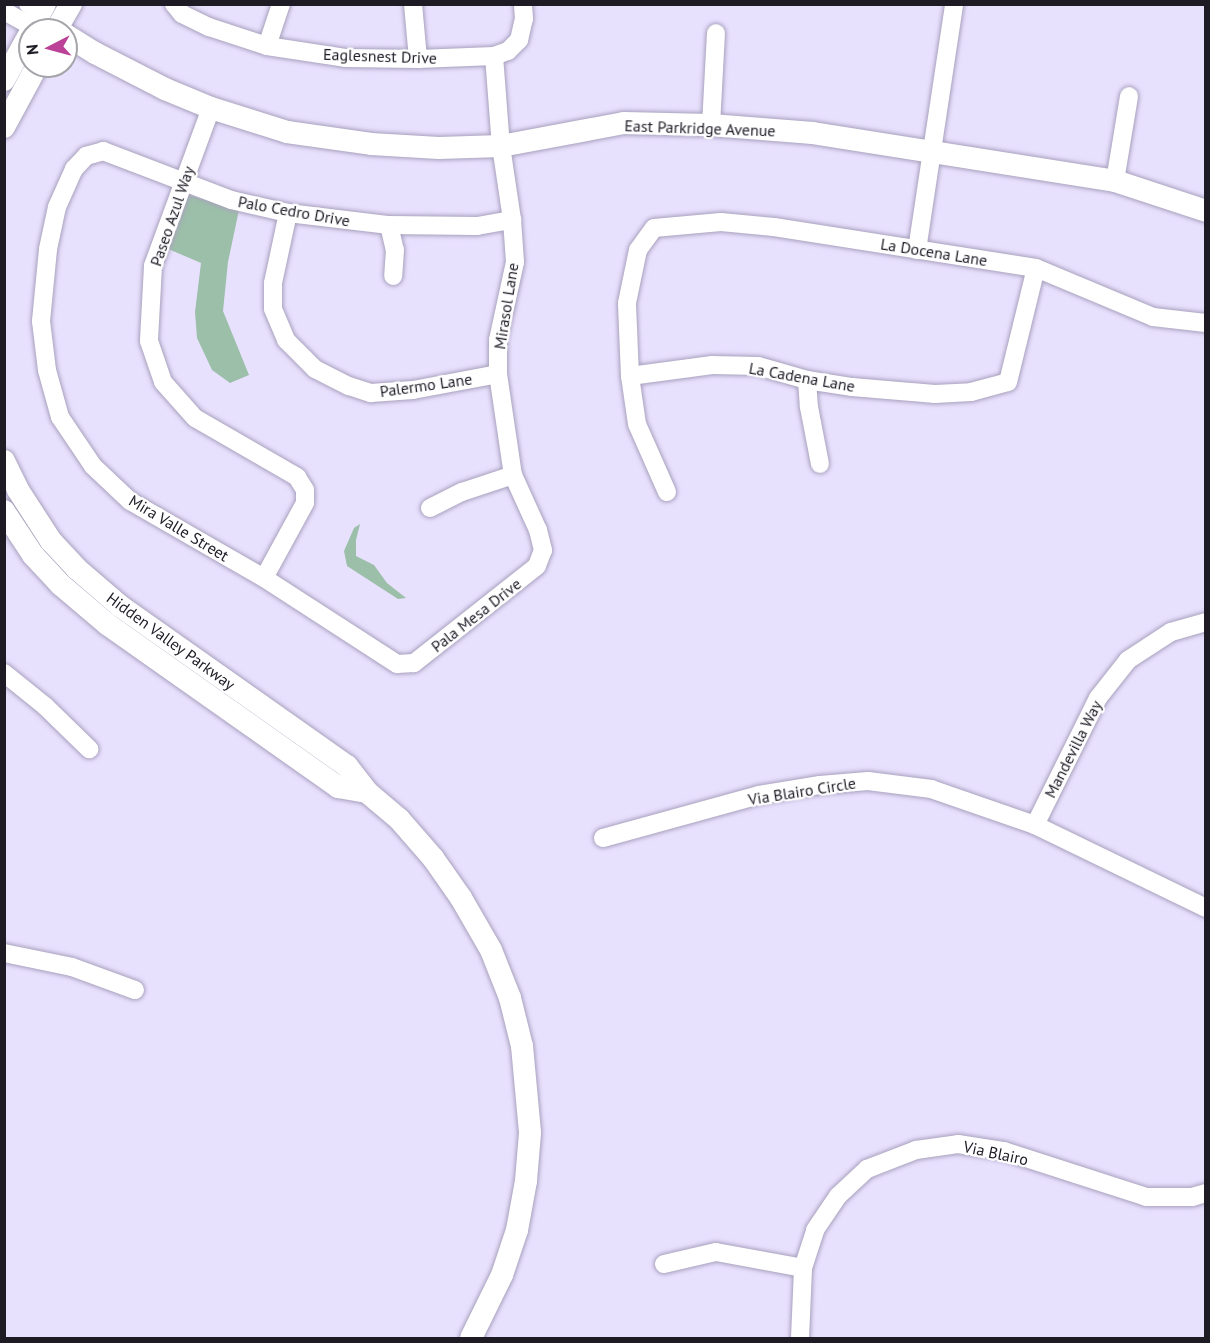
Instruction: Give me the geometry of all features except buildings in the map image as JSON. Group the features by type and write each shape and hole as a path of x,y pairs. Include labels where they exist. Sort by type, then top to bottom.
{"main road":[{"path":"65,18 71,4"},
{"name":"East Parkridge Avenue","path":"78,43 165,89 211,108 287,132 372,144 439,148 501,146 624,123 711,125 813,133 1115,181 1206,211"},
{"path":"4,80 18,52"},
{"path":"4,127 31,78"},
{"name":"Hidden Valley Parkway","path":"4,461 18,490 51,541 77,569 120,606 347,766 367,792 399,819 433,858 461,898 491,950 510,998 522,1046 530,1133 526,1181 517,1230 502,1275 471,1338"},
{"name":"Hidden Valley Parkway","path":"4,511 33,555 62,585 107,624 338,787 367,792"}],"street":[{"name":"Eaglesnest Drive","path":"174,4 182,14 209,27 267,46 345,58 418,59 494,56"},
{"path":"267,46 281,4"},
{"path":"413,4 418,59"},
{"path":"494,56 508,51 519,40 524,19 523,4"},
{"path":"917,250 954,4"},
{"path":"4,11 35,18"},
{"path":"711,125 716,33"},
{"name":"Mirasol Lane","path":"494,56 501,146 512,220 514,262 498,340 498,374 513,475 538,530 543,550"},
{"path":"1115,181 1129,96"},
{"name":"Paseo Azul Way","path":"211,108 153,266 149,341 164,382 195,418 297,477 305,490 305,503 264,578"},
{"name":"Palo Cedro Drive","path":"86,156 103,151 184,180 231,200 288,213 389,225 477,226 512,220"},
{"name":"Mira Valle Street","path":"86,156 74,169 57,207 47,261 41,321 47,370 60,417 93,466 130,501 264,578 397,664"},
{"name":"Palermo Lane","path":"288,213 273,283 273,309 286,340 315,369 349,386 371,393 413,390 498,374"},
{"name":"La Docena Lane","path":"630,376 627,303 638,250 654,228 721,222 774,227 1036,268 1153,317 1206,323"},
{"path":"389,225 395,250 393,276"},
{"name":"La Cadena Lane","path":"630,376 712,365 758,366 807,380 935,394 971,392 1008,382 1036,268"},
{"path":"630,376 637,424 667,492"},
{"path":"807,380 808,407 820,464"},
{"path":"430,508 462,492 513,475"},
{"name":"Pala Mesa Drive","path":"397,664 414,663 444,641 537,566 543,550"},
{"name":"Mandevilla Way","path":"1035,825 1098,698 1128,660 1171,632 1206,622"},
{"path":"4,673 45,706 89,749"},
{"name":"Via Blairo Circle","path":"603,838 759,795 820,785 868,781 931,789 1035,825"},
{"path":"1035,825 1206,908"},
{"path":"4,953 72,967 135,990"},
{"name":"Via Blairo","path":"800,1338 803,1268 815,1230 838,1196 867,1169 916,1150 958,1144 1004,1151 1146,1197 1192,1197 1206,1193"},
{"path":"664,1264 716,1252 803,1268"}],"green space":[{"path":"189,195 239,210 228,262 223,311 249,375 230,383 212,370 197,338 195,312 201,263 166,248"},
{"path":"360,524 356,540 356,556 374,565 387,583 406,598 398,599 347,566 344,551 354,528"}]}
